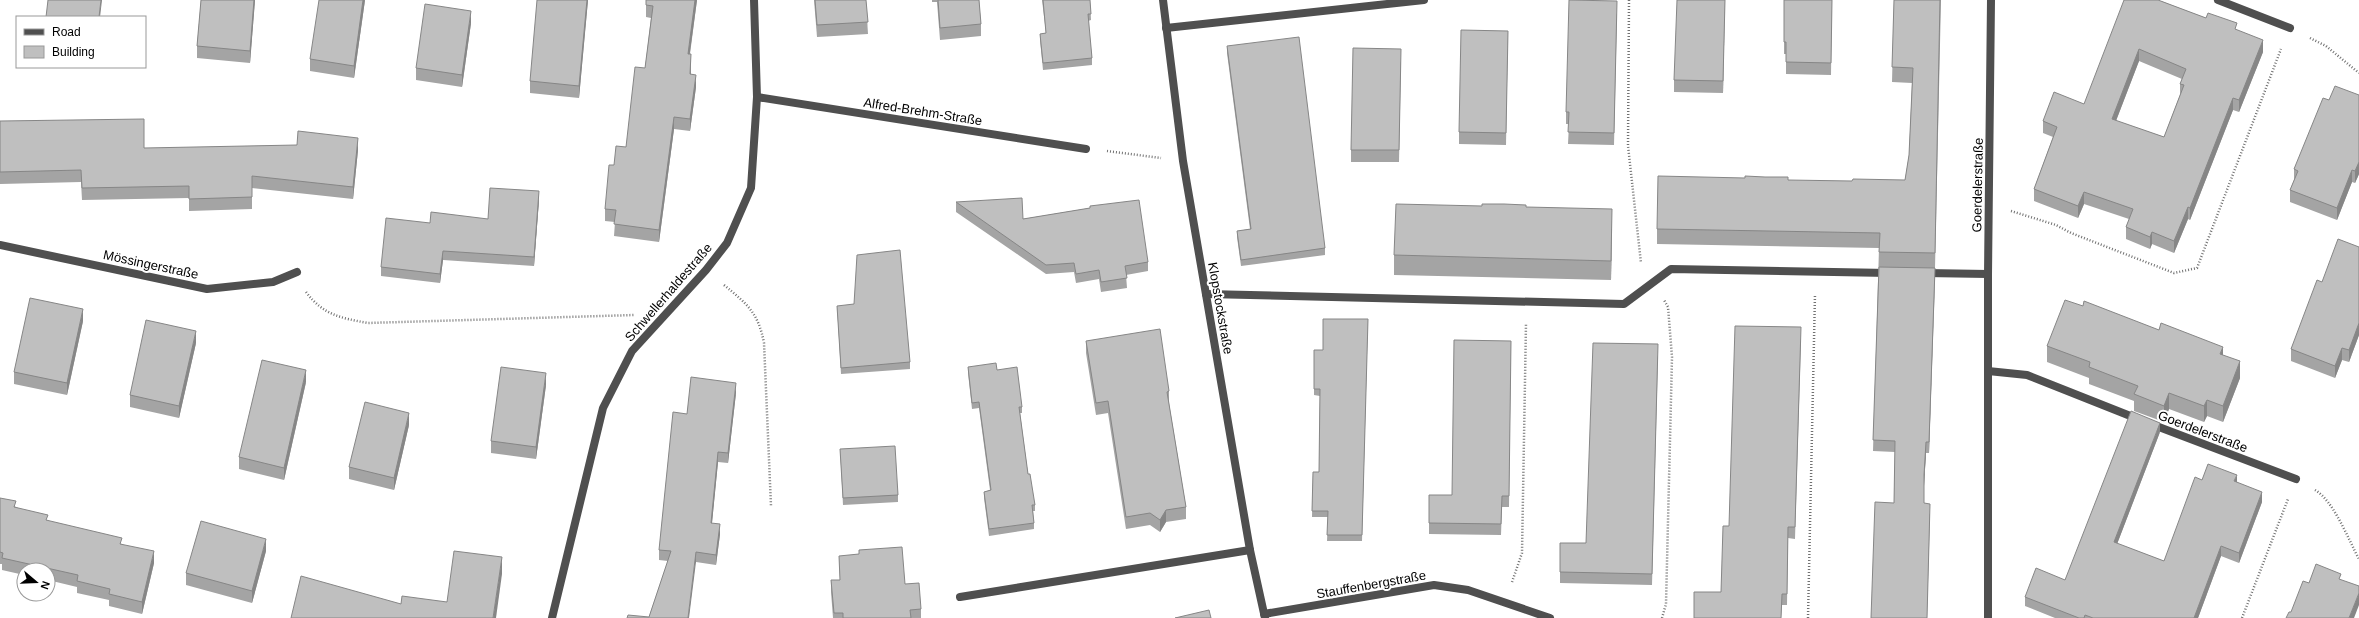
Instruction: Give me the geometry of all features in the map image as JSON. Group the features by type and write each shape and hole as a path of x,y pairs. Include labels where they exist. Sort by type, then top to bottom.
{"street":[{"name":"Schwellerhaldestraße","path":"552,618 603,408 632,351 706,270 727,243 751,188 757,97 754,0"},
{"name":"Klopstockstraße","path":"1163,0 1183,161 1250,550 1264,616"},
{"path":"1166,28 1424,0"},
{"name":"Goerdelerstraße","path":"1988,618 1988,274 1991,0"},
{"path":"2218,0 2290,28"},
{"name":"Alfred-Brehm-Straße","path":"757,97 1086,149"},
{"name":"Mössingerstraße","path":"0,245 208,289 273,282 297,272"},
{"path":"1206,294 1624,304 1671,269 1902,273"},
{"path":"1917,273 1988,274"},
{"name":"Goerdelerstraße","path":"1988,371 2026,375 2296,479"},
{"path":"960,596 1250,550"},
{"name":"Stauffenbergstraße","path":"1264,616 1434,585 1468,590 1550,618"}],"path":[{"path":"1629,0 1628,146 1643,289"},
{"path":"1989,208 2020,212 2056,225 2071,234 2174,273 2197,268 2290,28 2326,46 2359,73"},
{"path":"1086,149 1183,161"},
{"path":"706,270 752,310 760,324 764,343 771,506"},
{"path":"1808,618 1816,271"},
{"path":"297,272 306,293 320,308 339,317 368,323 632,314 658,321"},
{"path":"1654,282 1668,308 1672,357 1666,604 1662,618"},
{"path":"1506,602 1522,553 1526,302"},
{"path":"2242,618 2296,479 2322,494 2333,510 2359,559"}],"building":[{"path":"48,0 101,0 99,16 46,16"},
{"path":"201,0 254,0 250,51 197,46"},
{"path":"319,0 363,0 354,66 310,59"},
{"path":"537,0 587,0 579,86 530,81"},
{"path":"646,0 695,0 688,54 691,54 690,74 696,75 690,119 674,117 659,230 614,224 616,210 605,209 609,165 614,165 616,146 626,147 635,67 645,68 653,6 646,5"},
{"path":"815,0 866,0 868,22 817,25"},
{"path":"938,0 979,0 981,24 940,28"},
{"path":"1043,0 1090,0 1091,14 1088,14 1092,58 1043,63 1040,34 1046,33"},
{"path":"1569,0 1617,1 1614,133 1568,132 1569,112 1566,112"},
{"path":"1677,0 1725,0 1723,81 1674,80"},
{"path":"1784,0 1832,0 1831,63 1786,62 1786,42 1784,42"},
{"path":"1894,0 1940,0 1935,253 1879,252 1880,233 1657,229 1658,176 1745,178 1745,176 1788,177 1788,180 1905,180 1909,155 1913,68 1892,67"},
{"path":"2124,0 2158,0 2206,18 2208,13 2237,23 2235,29 2263,40 2239,100 2233,98 2190,208 2188,207 2174,241 2152,232 2150,237 2126,227 2133,209 2084,192 2078,206 2034,189 2057,127 2043,121 2054,92 2084,104","holes":["2139,49 2186,69 2180,84 2184,85 2164,137 2112,119"]},
{"path":"425,4 471,11 462,75 416,68"},
{"path":"1461,30 1508,31 1506,133 1459,132"},
{"path":"1299,37 1325,248 1241,260 1237,231 1251,229 1227,46"},
{"path":"1353,48 1401,49 1399,150 1351,150"},
{"path":"2335,86 2359,95 2359,162 2355,171 2352,170 2337,208 2290,190 2298,171 2294,169 2323,98 2329,100"},
{"path":"144,119 144,148 297,145 298,131 358,138 353,187 252,176 252,197 189,199 189,186 82,188 81,170 0,172 0,121"},
{"path":"490,188 539,191 534,257 443,251 440,274 381,267 386,218 430,223 431,212 488,219"},
{"path":"1022,198 1023,219 1090,208 1090,206 1139,200 1148,262 1125,266 1127,278 1101,282 1099,270 1076,274 1074,263 1046,265 956,202"},
{"path":"1396,204 1482,206 1482,204 1504,204 1526,205 1526,207 1612,209 1611,261 1394,255"},
{"path":"2338,239 2359,247 2359,323 2349,350 2342,348 2335,366 2291,349 2317,280 2322,282"},
{"path":"900,250 910,362 841,368 837,306 854,304 857,255"},
{"path":"1879,267 1935,268 1929,442 1926,442 1924,475 1924,503 1930,504 1927,618 1871,618 1875,502 1894,503 1895,441 1873,440"},
{"path":"30,298 83,309 67,383 14,372"},
{"path":"2065,300 2083,306 2084,301 2159,330 2161,323 2223,347 2220,354 2240,361 2223,406 2207,400 2204,406 2169,393 2164,406 2134,394 2138,386 2089,367 2090,362 2047,346"},
{"path":"1323,319 1368,319 1362,535 1327,535 1328,511 1312,511 1313,472 1319,472 1320,389 1314,389 1314,350 1323,350"},
{"path":"146,320 196,331 179,406 130,395"},
{"path":"1735,326 1801,327 1795,527 1788,527 1787,594 1782,594 1781,618 1694,618 1694,592 1721,592 1723,526 1729,526"},
{"path":"1160,329 1169,391 1167,392 1186,507 1166,510 1160,520 1150,513 1126,517 1108,401 1096,403 1086,341"},
{"path":"1454,340 1511,341 1509,496 1502,496 1501,524 1429,523 1429,495 1452,495"},
{"path":"1593,343 1658,344 1652,574 1560,572 1560,543 1586,543"},
{"path":"262,360 306,370 284,468 239,457"},
{"path":"996,363 997,370 1017,367 1022,407 1019,407 1028,474 1030,474 1035,505 1032,505 1034,523 989,529 984,492 991,490 979,402 972,403 968,367"},
{"path":"501,367 546,373 536,447 491,441"},
{"path":"691,377 736,383 728,453 718,452 711,523 720,524 716,555 696,552 688,618 627,618 628,615 649,617 671,551 659,550 673,412 687,414"},
{"path":"365,402 409,413 394,478 349,467"},
{"path":"2131,411 2160,423 2114,542 2164,561 2195,477 2202,480 2208,464 2237,475 2234,481 2262,492 2239,553 2221,546 2194,618 2093,618 2085,615 2084,618 2079,618 2025,597 2036,568 2065,580"},
{"path":"895,446 898,495 843,498 840,449"},
{"path":"0,498 16,501 14,507 48,515 46,520 122,538 120,544 154,551 142,602 109,594 110,589 77,581 78,575 56,570 56,562 20,562 2,558 3,553 0,552"},
{"path":"201,521 266,539 252,591 186,573"},
{"path":"902,547 905,584 919,583 921,609 910,610 911,618 843,618 843,613 834,613 831,580 840,580 839,556 859,554 859,550"},
{"path":"454,551 502,557 493,618 291,618 301,576 401,604 402,596 447,602"},
{"path":"2316,564 2341,574 2339,579 2359,586 2359,593 2349,618 2286,618 2289,612 2291,612 2303,581 2309,583"},
{"path":"1209,610 1211,618 1175,618"}]}
